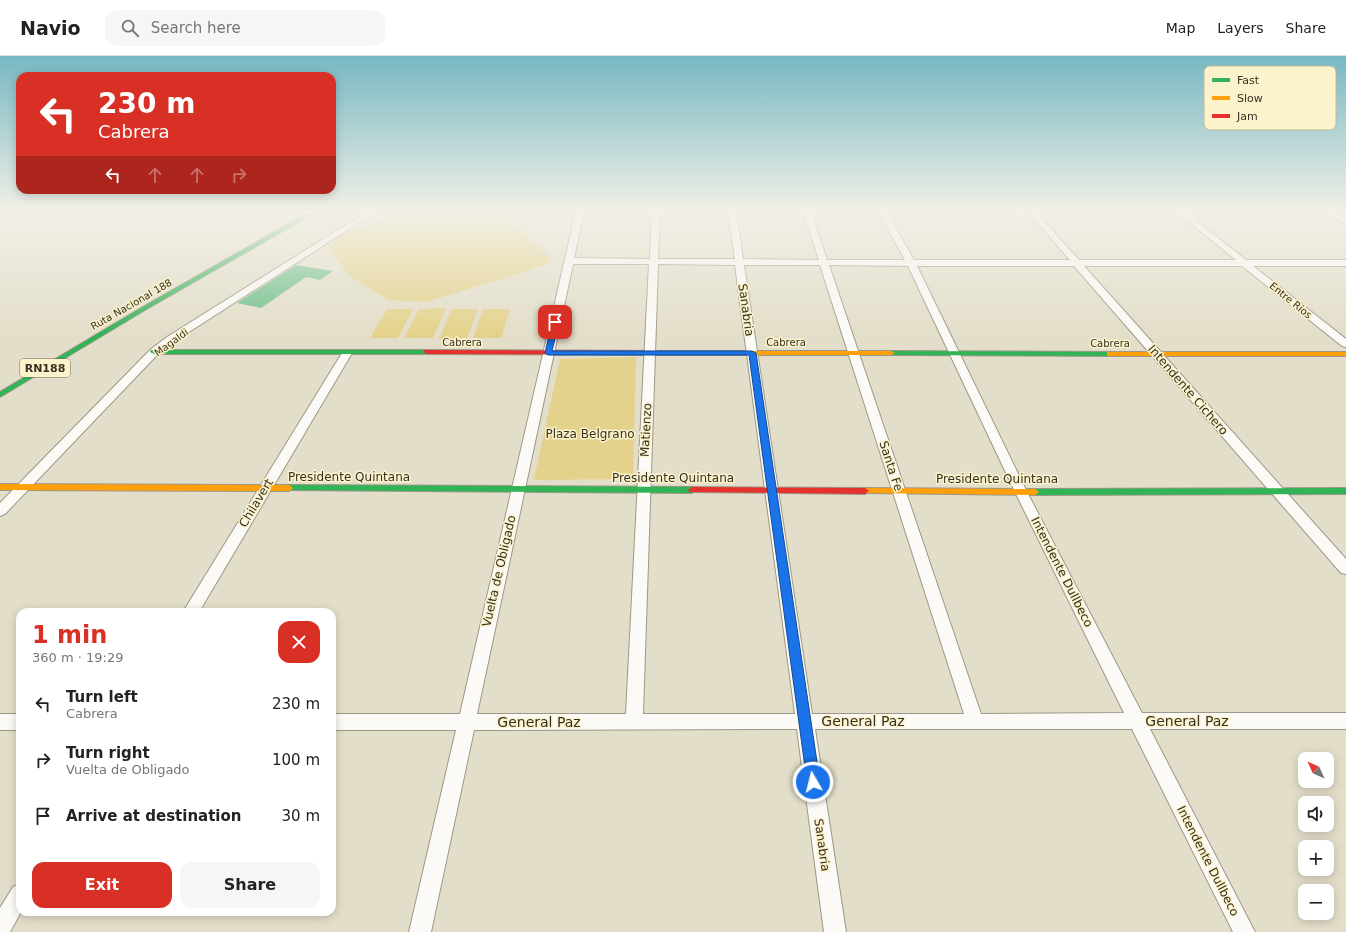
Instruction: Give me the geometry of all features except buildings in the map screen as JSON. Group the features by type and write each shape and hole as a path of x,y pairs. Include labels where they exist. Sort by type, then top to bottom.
{"main road":[{"name":"Ruta Nacional 188","path":"0,395 143,309 243,252"},
{"name":"Cabrera","path":"154,352 1346,354"},
{"name":"Presidente Quintana","path":"0,487 1021,492 1346,491"}],"street":[{"name":"Magaldi","path":"0,511 154,352 308,252"},
{"name":"Vuelta de Obligado","path":"420,932 571,252"},
{"name":"Matienzo","path":"634,722 654,252"},
{"name":"Sanabria","path":"738,252 835,932"},
{"name":"Santa Fe","path":"820,252 975,721"},
{"name":"Intendente Dullbeco","path":"905,252 1021,492 1244,932"},
{"name":"Intendente Cichero","path":"1067,252 1346,569"},
{"name":"Entre Ríos","path":"1230,252 1346,344"},
{"path":"569,261 824,263 1346,263"},
{"name":"Chilavert","path":"192,608 347,353"},
{"name":"General Paz","path":"336,722 1346,721"},
{"path":"0,722 16,722"},
{"path":"0,928 16,901"}],"green space":[{"path":"331,252 545,252 549,256 550,262 521,273 426,302 388,300 351,277"},
{"path":"446,308 433,338 404,338 419,309"},
{"path":"387,309 413,309 398,338 370,338"},
{"path":"452,309 478,309 467,338 439,339"},
{"path":"483,309 510,309 501,338 473,338"},
{"name":"Plaza Belgrano","path":"636,357 633,479 534,480 560,359"}],"shaded area":[{"path":"296,265 333,271 320,280 306,277 261,308 237,303"}],"traffic: fast":[{"path":"0,395 143,309 243,252"},
{"path":"154,352 427,352"},
{"path":"891,353 1110,354"},
{"path":"289,488 692,490"},
{"path":"1035,492 1346,491"}],"traffic: slow":[{"path":"670,353 891,353"},
{"path":"1110,354 1346,354"},
{"path":"0,487 289,488"},
{"path":"865,491 1035,492"}],"traffic: jam":[{"path":"427,352 670,353"},
{"path":"692,490 865,491"}],"route":[{"path":"555,322 548,353 752,353 813,782"}]}
